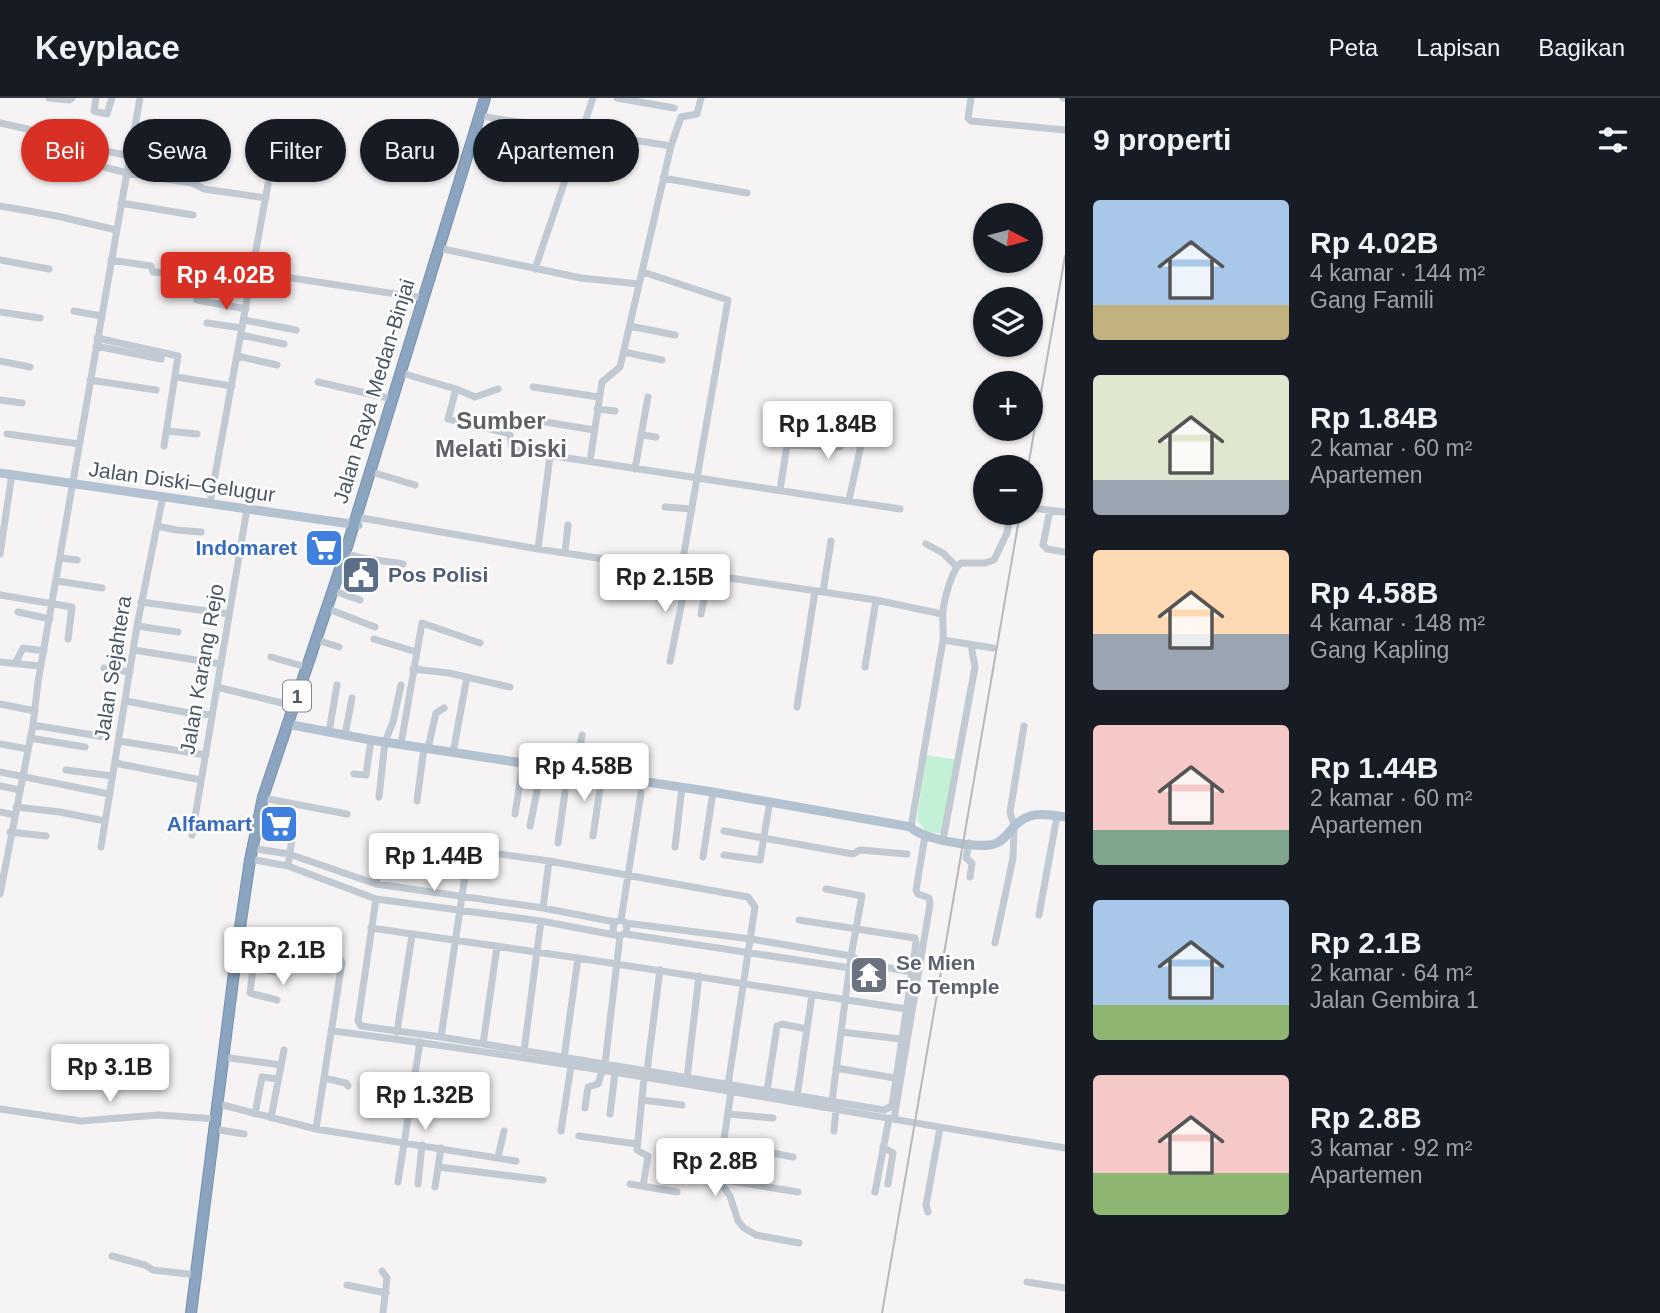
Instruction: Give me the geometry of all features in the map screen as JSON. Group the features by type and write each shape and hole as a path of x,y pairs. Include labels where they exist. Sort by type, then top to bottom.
{"highway":[{"name":"Jalan Raya Medan-Binjai","path":"197,1313 250,860 263,797 351,555 357,521 422,298 488,98"},
{"name":"Jalan Raya Medan-Binjai","path":"191,1313 218,1125 247,968 244,942 256,855 268,799 306,667 375,473 482,117"}],"main road":[{"name":"Jalan Diski–Gelugur","path":"0,473 247,509 357,521"},
{"path":"290,724 371,740 770,801 911,827 915,832 943,840 985,845 997,843 1020,821 1033,814 1061,816"}],"street":[{"path":"49,98 72,98"},
{"path":"96,98 94,111 107,114 112,98"},
{"path":"136,119 140,98"},
{"path":"585,119 593,98"},
{"path":"617,98 674,108"},
{"path":"590,461 603,380 619,368 624,352 671,146 681,117 697,114 701,98"},
{"path":"971,98 968,118 971,121 1065,130"},
{"path":"482,117 493,119"},
{"path":"0,123 40,132 73,144 123,155"},
{"path":"639,141 671,146"},
{"path":"663,178 747,193"},
{"path":"0,894 3,865 33,725 40,666 125,182"},
{"path":"185,182 204,189 266,198"},
{"path":"535,269 564,182"},
{"path":"210,503 268,184"},
{"path":"121,203 192,215"},
{"path":"0,206 116,230"},
{"path":"443,249 581,278 639,284"},
{"path":"0,260 49,270"},
{"path":"111,260 151,265 153,272 192,275"},
{"path":"252,272 422,298"},
{"path":"643,272 728,300 697,477 670,661"},
{"path":"211,279 250,286"},
{"path":"197,300 246,309"},
{"path":"74,311 101,316"},
{"path":"0,312 40,318"},
{"path":"207,323 242,328 296,330"},
{"path":"630,326 675,335"},
{"path":"242,328 284,344"},
{"path":"97,342 160,359"},
{"path":"97,342 177,354 176,377 164,446"},
{"path":"624,352 662,360"},
{"path":"237,356 277,365"},
{"path":"0,361 30,367"},
{"path":"405,374 477,397 498,389"},
{"path":"176,377 232,386"},
{"path":"90,380 156,390"},
{"path":"318,382 392,400"},
{"path":"533,387 599,397"},
{"path":"456,389 447,419 505,432 510,435 514,449 900,509"},
{"path":"635,469 648,397"},
{"path":"0,400 22,403"},
{"path":"849,500 869,408"},
{"path":"597,409 615,411"},
{"path":"780,490 787,445 840,447 844,443 849,416"},
{"path":"527,419 594,430"},
{"path":"166,431 197,434"},
{"path":"7,434 79,444"},
{"path":"642,435 656,437"},
{"path":"538,549 550,456"},
{"path":"375,473 415,485"},
{"path":"0,554 12,474"},
{"name":"Jalan Sejahtera","path":"101,847 136,626 163,496"},
{"path":"665,507 692,509"},
{"name":"Jalan Karang Rejo","path":"192,835 247,509"},
{"path":"1043,509 1065,512"},
{"path":"1050,510 1043,545 1047,549 1065,552"},
{"path":"357,521 876,600 942,614"},
{"path":"956,566 994,560 1008,525"},
{"path":"157,526 201,532"},
{"path":"565,552 568,526"},
{"path":"797,708 831,541"},
{"path":"926,544 943,553 956,566"},
{"path":"240,550 266,554"},
{"path":"351,555 365,560 403,564"},
{"path":"60,558 77,561"},
{"path":"911,827 943,640 945,623 942,614 956,566"},
{"path":"701,614 709,575"},
{"path":"57,581 103,588"},
{"path":"337,592 360,600"},
{"path":"0,595 72,607 68,639"},
{"path":"865,667 876,600"},
{"path":"141,602 229,614"},
{"path":"331,610 375,627"},
{"path":"18,612 50,619"},
{"path":"401,744 423,622 480,643"},
{"path":"136,626 178,632"},
{"path":"374,639 416,652"},
{"path":"320,640 339,647"},
{"path":"943,640 993,648"},
{"path":"943,840 975,667 971,645"},
{"path":"16,662 23,648 44,651"},
{"path":"134,650 221,664"},
{"path":"271,657 306,667"},
{"path":"0,662 40,666"},
{"path":"104,668 130,672"},
{"path":"413,669 510,687"},
{"path":"453,753 467,677"},
{"path":"329,732 337,685"},
{"path":"379,797 385,742 393,722 401,685"},
{"path":"217,687 282,703"},
{"path":"345,735 352,698"},
{"path":"126,701 212,715"},
{"path":"0,704 35,711"},
{"path":"417,801 426,748 436,713 444,708"},
{"path":"33,725 105,737"},
{"path":"995,943 1013,858 1014,826 1010,812 1024,726"},
{"path":"558,843 572,770 582,735"},
{"path":"30,738 85,747"},
{"path":"354,774 366,775 371,740"},
{"path":"119,741 206,755"},
{"path":"0,744 28,749"},
{"path":"115,763 201,780"},
{"path":"515,814 523,763"},
{"path":"530,826 542,766"},
{"path":"66,770 112,776"},
{"path":"0,772 109,794"},
{"path":"593,835 602,775"},
{"path":"0,786 20,790"},
{"path":"675,847 682,787"},
{"path":"703,857 713,792"},
{"path":"620,935 612,928 621,922 641,793"},
{"path":"189,799 198,800"},
{"path":"268,799 347,814"},
{"path":"724,855 759,861 770,801"},
{"path":"0,812 60,812 105,821"},
{"path":"1039,915 1061,816"},
{"path":"288,866 296,818"},
{"path":"724,831 853,854 860,850 907,854"},
{"path":"10,832 46,836"},
{"path":"875,1192 930,904 929,898 919,895 916,890 925,836"},
{"path":"376,884 385,838 549,862 748,897 755,906 718,1180 730,1196 738,1221 744,1228 756,1235 799,1243"},
{"path":"969,843 966,859 972,863 970,877"},
{"path":"441,1037 469,849"},
{"path":"256,855 289,854 376,884 751,939 851,956 867,964 912,972"},
{"path":"256,855 376,899 850,968 867,964"},
{"path":"543,908 549,862"},
{"path":"826,889 862,895 836,1068 834,1131"},
{"path":"376,899 358,1023 362,1027 483,1044 564,1058 603,1068 730,1089 887,1110 892,1105 916,943 913,937 799,920"},
{"path":"524,1051 541,921"},
{"path":"585,1108 588,1087 598,1084 603,1068 620,935 628,929 621,922"},
{"path":"371,928 906,1009"},
{"path":"397,1032 412,935"},
{"path":"244,942 340,959 342,965 333,1031 316,1129"},
{"path":"483,1044 497,947"},
{"path":"564,1058 578,958"},
{"path":"277,1000 250,994 247,968 285,973 294,966 326,970"},
{"path":"643,1186 648,1156 637,1151 637,1144 660,970"},
{"path":"687,1078 699,976"},
{"path":"797,1096 812,995"},
{"path":"767,1091 777,1026 782,1024 807,1029"},
{"path":"333,1031 571,1066 603,1068 615,1073 687,1078 730,1089 797,1096 940,1128 1065,1148"},
{"path":"841,1032 901,1039"},
{"path":"398,1182 420,1042"},
{"path":"271,1118 284,1050"},
{"path":"230,1058 281,1065"},
{"path":"561,1131 571,1066"},
{"path":"836,1068 895,1078"},
{"path":"610,1114 615,1073"},
{"path":"255,1114 262,1077 278,1079"},
{"path":"324,1078 346,1083 348,1086"},
{"path":"642,1100 682,1105"},
{"path":"223,1105 316,1129 516,1161"},
{"path":"0,1109 81,1121 158,1115 218,1125 244,1134"},
{"path":"729,1114 773,1118"},
{"path":"928,1212 926,1205 940,1128"},
{"path":"498,1157 504,1131"},
{"path":"579,1136 637,1144"},
{"path":"724,1144 793,1157"},
{"path":"418,1184 422,1145"},
{"path":"883,1147 893,1153 888,1184"},
{"path":"435,1187 441,1149"},
{"path":"439,1167 543,1180"},
{"path":"718,1180 797,1192"},
{"path":"630,1184 677,1192"},
{"path":"112,1256 145,1265 153,1270 197,1275"},
{"path":"382,1271 387,1278 383,1313"},
{"path":"1027,1282 1065,1288"},
{"path":"346,1285 386,1293"}],"green space":[{"path":"926,755 958,760 942,834 926,831 917,820"}],"railway":[{"path":"1030,455 1065,256"},
{"path":"882,1313 1018,525"}],"place":[{"name":"Indomaret","path":"324,548"},
{"name":"Pos Polisi","path":"361,575"},
{"name":"Alfamart","path":"279,824"},
{"name":"Se Mien Fo Temple","path":"869,975"}],"district":[{"name":"Sumber Melati Diski","path":"501,435"}]}
